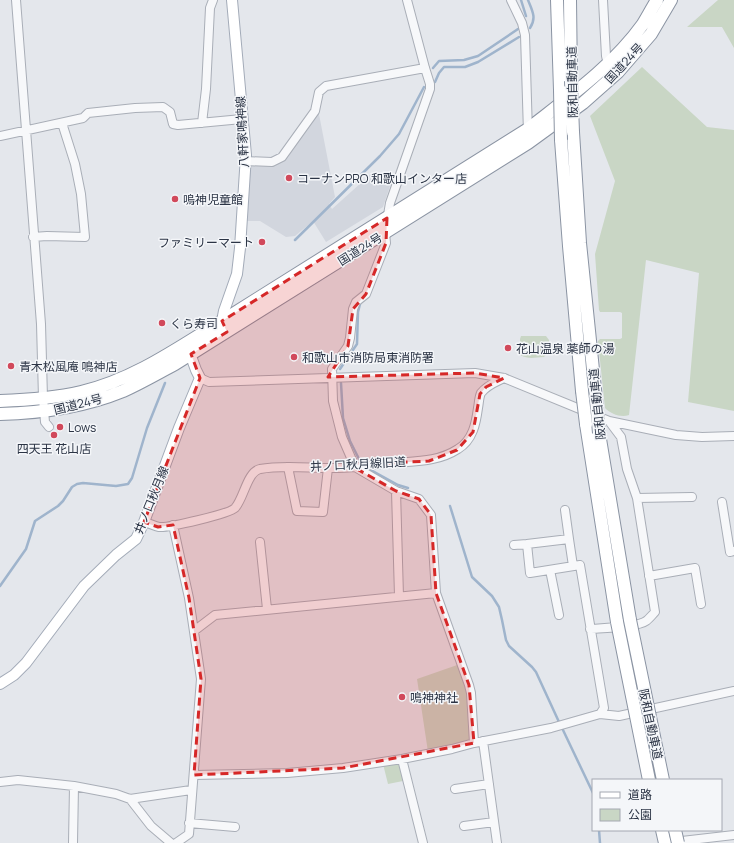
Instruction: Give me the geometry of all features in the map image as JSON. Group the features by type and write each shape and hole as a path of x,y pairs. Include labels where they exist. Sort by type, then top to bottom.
{"highway":[{"name":"阪和自動車道","path":"557,0 561,140 582,391 617,622 649,779"},
{"name":"阪和自動車道","path":"570,0 573,132 580,243 599,433 630,620 663,779"},
{"name":"国道24号","path":"0,414 44,412 79,406 123,391 191,354 225,326 387,218 528,129 574,94 608,65 643,24 657,0"},
{"name":"国道24号","path":"0,401 43,398 82,392 116,381 185,343 225,326 386,233 528,143 583,103 618,72 651,34 671,0"},
{"path":"662,831 667,843"},
{"path":"675,831 678,843"}],"main road":[{"name":"八軒家鳴神線","path":"225,326 228,299 237,274 245,161 232,0"},
{"path":"185,343 200,378"},
{"name":"井ノ口秋月線","path":"0,684 14,675 26,663 84,586 136,539 200,378"}],"street":[{"path":"16,0 33,237 41,324 44,412 45,422 48,427"},
{"path":"202,123 206,89 210,8 213,0"},
{"path":"407,0 430,84 430,89 392,195 387,218 386,243 366,294 356,302 353,309 348,346 332,369 333,401 342,437 355,467 396,491 419,499 431,515 436,593 469,685 471,693 474,743"},
{"path":"511,0 522,23 525,35 528,143"},
{"path":"604,0 606,56 608,65 618,72"},
{"path":"245,161 272,162 282,157 315,111 319,92 326,86 425,68"},
{"path":"0,136 83,118 88,114 135,108 163,107 170,112 173,124 178,125 242,119"},
{"path":"33,237 85,237 80,187 75,164 62,123"},
{"path":"200,378 209,382 474,373 504,378 610,421 676,435 702,437 734,436"},
{"name":"井ノ口秋月線旧道","path":"144,522 158,527 173,525 225,513 234,509 244,493 252,474 258,469 288,467 355,467 370,464 429,461 457,450 464,444 473,432 480,394 486,387 504,378"},
{"path":"590,629 610,628 646,622 655,612 637,498 627,469 621,437 610,421"},
{"path":"288,467 297,511 323,512 328,468"},
{"path":"396,491 399,596"},
{"path":"637,498 692,497"},
{"path":"722,502 730,552 734,551"},
{"path":"565,510 573,566"},
{"path":"173,525 190,598 201,679 194,776 191,790 189,834 176,843"},
{"path":"514,545 569,539"},
{"path":"260,542 267,609"},
{"path":"527,544 530,573 580,565 604,708 600,714"},
{"path":"649,576 695,568 701,604"},
{"path":"550,570 559,615"},
{"path":"194,631 215,614 436,593"},
{"path":"194,776 287,773 343,768 402,759 551,728 600,714 619,716 734,691"},
{"path":"483,741 497,843"},
{"path":"402,759 423,843"},
{"path":"0,782 18,780 74,786 116,794 130,799 191,790"},
{"path":"455,789 489,784"},
{"path":"73,843 74,786"},
{"path":"130,799 151,826 171,843"},
{"path":"464,826 494,822"},
{"path":"189,824 235,826"},
{"path":"667,843 717,840 734,835"}],"highlighted area":[{"path":"387,218 386,243 366,294 353,309 348,346 328,377 475,373 504,378 486,387 480,394 473,432 457,450 429,461 350,465 396,491 419,499 431,515 436,593 469,685 474,743 343,768 194,775 201,679 189,598 173,525 158,527 144,522 200,378 191,354 227,332 222,321"}],"shaded area":[{"name":"コーナンPRO 和歌山インター店","path":"318,109 335,197 329,204 332,209 372,173 391,183 383,207 326,242 313,221 295,236 286,237 260,221 246,221 248,165 275,166 288,157"}],"green space":[{"path":"718,0 734,0 734,48 722,27 687,27"},
{"path":"642,67 707,127 734,130 734,411 688,402 699,273 646,260 629,415 616,415 605,408 598,341 600,339 622,338 622,313 600,312 599,310 595,254 615,181 590,116"},
{"path":"521,336 546,336 549,340 549,344 546,355 544,357 532,358 520,355"},
{"path":"460,664 469,688 473,742 428,752 417,679"},
{"path":"402,761 408,780 388,784 383,764"}],"waterway":[{"path":"521,0 526,16"},
{"path":"528,0 533,17 530,28"},
{"path":"433,68 439,61 464,60 478,56 518,29"},
{"path":"435,82 439,73 444,67 465,67 478,62 519,37"},
{"path":"295,240 380,156 399,134 424,87"},
{"path":"340,369 357,344 358,312 360,304"},
{"path":"0,586 26,549 35,521 58,506 72,487 83,483 116,486 128,484 132,478 147,428 165,383"},
{"path":"341,383 343,418 350,441 359,459"},
{"path":"369,469 398,485 408,488"},
{"path":"450,506 472,577 492,596 499,607 506,640 509,646 536,672 559,722"},
{"path":"563,730 592,791"},
{"path":"599,831 600,843"}],"place":[{"name":"コーナンPRO 和歌山インター店","path":"289,178"},
{"name":"嗚神児童館","path":"175,199"},
{"name":"ファミリーマート","path":"262,242"},
{"name":"くら寿司","path":"162,323"},
{"name":"花山温泉 薬師の湯","path":"508,348"},
{"name":"和歌山市消防局東消防署","path":"294,357"},
{"name":"青木松風庵 鳴神店","path":"11,366"},
{"name":"Lows","path":"60,427"},
{"name":"四天王 花山店","path":"54,435"},
{"name":"鳴神神社","path":"402,697"}]}
